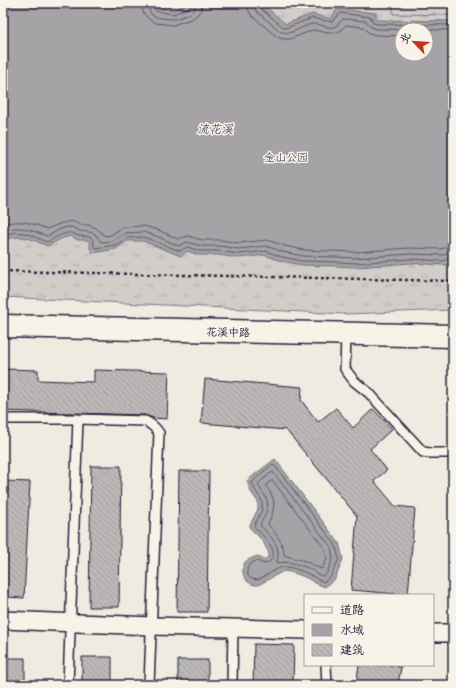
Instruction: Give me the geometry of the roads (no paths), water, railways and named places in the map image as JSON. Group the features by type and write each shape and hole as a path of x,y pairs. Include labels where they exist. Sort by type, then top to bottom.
{"street":[{"name":"花溪中路","path":"3,326 453,336"},
{"path":"3,620 304,630"},
{"path":"434,633 453,633"}],"lane":[{"path":"346,334 345,369 354,381 369,393 423,452 453,453"},
{"path":"3,419 145,421 156,428 159,434 150,685"},
{"path":"68,685 78,419"},
{"path":"232,685 233,628"},
{"path":"326,666 327,685"}],"water":[{"name":"流花溪","path":"3,3 156,3 158,8 173,10 191,3 261,3 286,24 312,14 331,19 337,9 376,13 376,20 453,21 453,260 446,265 410,263 356,267 302,265 281,261 265,255 239,258 218,255 199,255 187,251 181,256 143,241 127,241 116,249 93,253 90,248 90,241 78,240 70,236 47,246 26,238 10,238 3,240"},
{"path":"275,459 339,543 343,559 335,579 325,587 307,578 284,571 258,585 254,585 247,581 243,574 243,566 245,562 257,556 264,560 268,557 269,553 262,540 249,527 258,509 258,502 251,492 247,481"}],"park label":[{"name":"金山公园","path":"286,157"}]}
